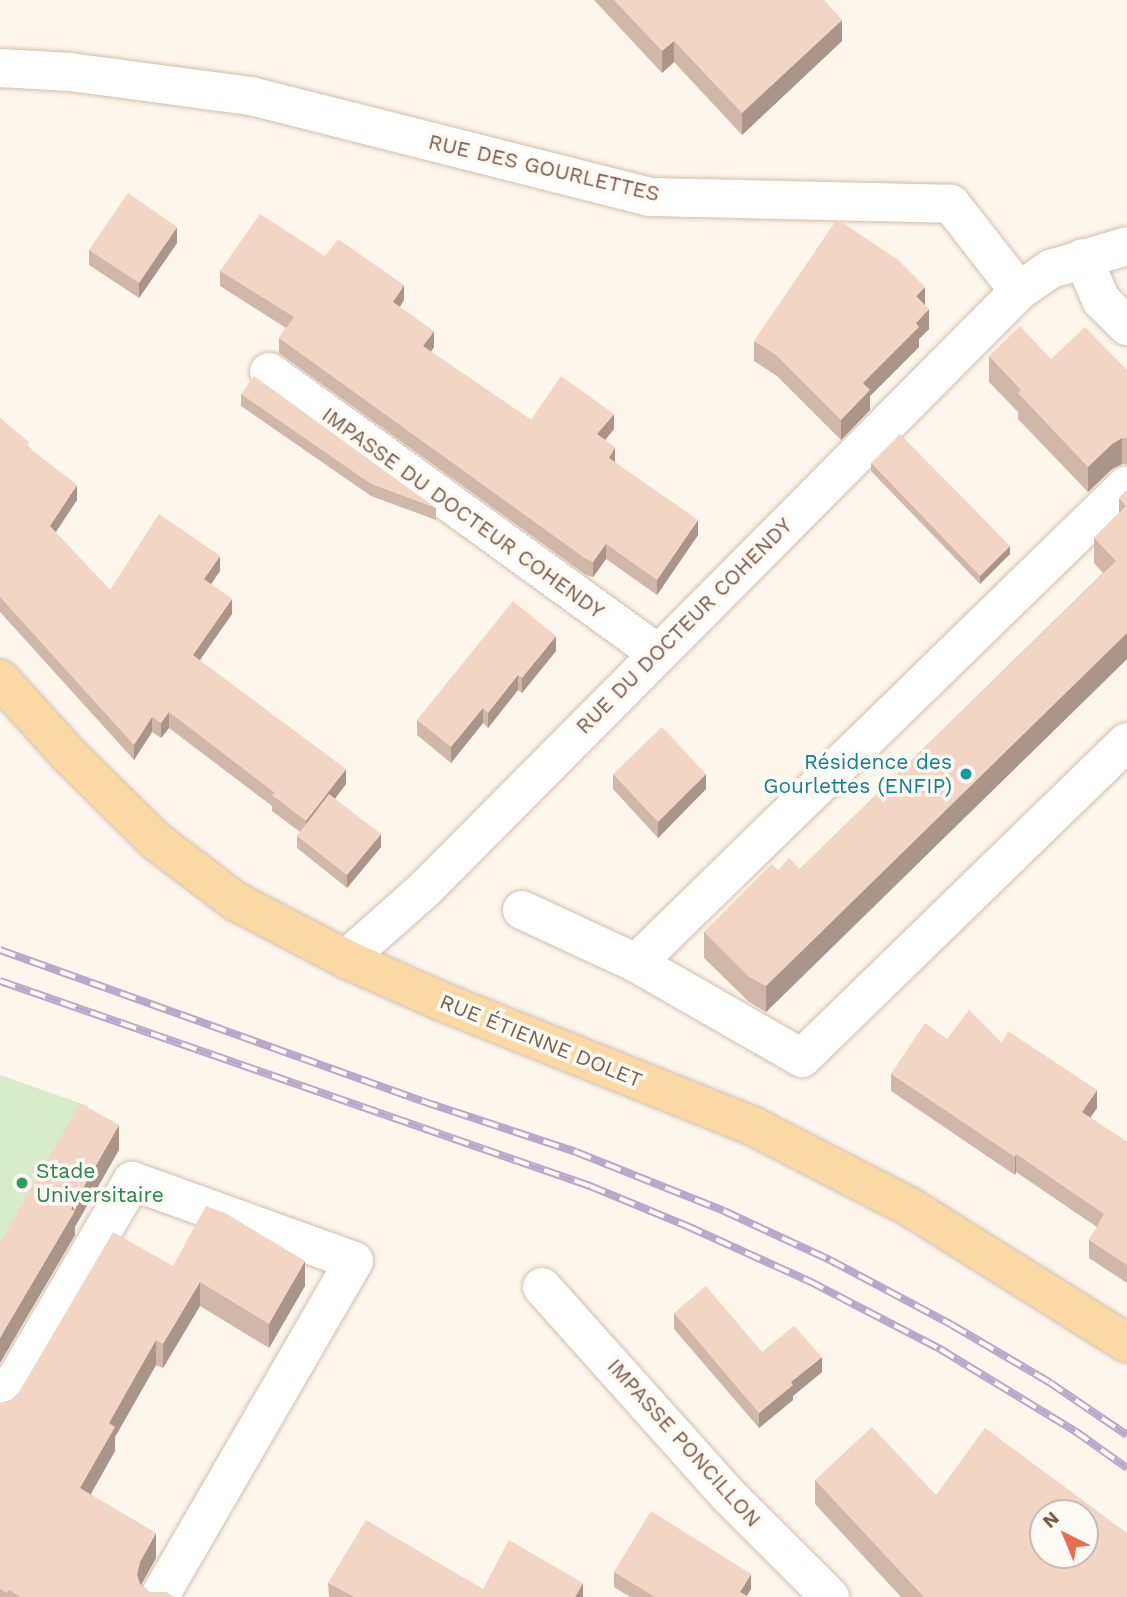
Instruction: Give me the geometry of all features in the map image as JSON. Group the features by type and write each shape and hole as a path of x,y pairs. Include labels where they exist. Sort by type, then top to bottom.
{"main road":[{"name":"RUE ÉTIENNE DOLET","path":"0,680 68,754 156,841 235,901 346,959 443,1002 753,1126 911,1207 1127,1343"}],"street":[{"name":"RUE DES GOURLETTES","path":"0,68 69,72 251,96 649,197 951,204 1019,291"},
{"path":"1019,291 1051,268 1127,246"},
{"path":"1083,258 1101,300 1127,326"},
{"name":"RUE DU DOCTEUR COHENDY","path":"346,959 424,890 1019,291"},
{"name":"IMPASSE DU DOCTEUR COHENDY","path":"269,372 657,653"},
{"path":"636,963 1127,485"},
{"path":"522,911 636,963 802,1058 1127,742"},
{"path":"0,1406 132,1181 354,1261 159,1597"},
{"name":"IMPASSE PONCILLON","path":"542,1287 729,1496 830,1597"}],"green space":[{"name":"Stade Universitaire","path":"0,1075 88,1106 0,1260"}],"building":[{"path":"614,0 824,0 842,20 742,113 674,41 662,51"},
{"path":"128,193 177,227 139,283 89,250"},
{"path":"260,214 325,256 338,239 404,285 393,302 434,331 423,346 531,420 561,376 614,414 597,434 615,447 609,458 698,520 657,580 606,544 593,562 586,559 279,338 294,317 220,271"},
{"path":"837,219 897,259 925,287 916,296 929,309 916,323 919,327 863,383 870,390 841,420 777,356 754,341"},
{"path":"1020,326 1051,359 1085,327 1127,370 1127,438 1112,444 1088,467 1018,393 1021,390 989,356"},
{"path":"254,376 436,508 371,484 241,394"},
{"path":"0,418 29,442 27,446 77,485 50,526 110,590 159,514 220,556 204,579 232,599 193,655 346,769 306,821 272,795 275,793 169,712 161,723 152,717 134,745 0,597"},
{"path":"900,434 1010,546 980,576 871,463"},
{"name":"Résidence des Gourlettes (ENFIP)","path":"1127,490 1127,633 766,986 749,977 704,932 772,864 778,870 789,858 800,869 1116,561 1094,538 1126,506 1119,498"},
{"path":"513,601 556,636 522,678 518,675 488,713 483,708 451,747 417,720"},
{"path":"662,727 706,774 658,822 613,774"},
{"path":"329,794 381,834 347,875 297,836"},
{"path":"969,1010 1002,1043 1008,1031 1097,1090 1082,1112 1127,1142 1127,1265 1089,1240 1104,1214 891,1074 925,1023 947,1039"},
{"path":"80,1103 119,1125 71,1209 75,1211 0,1338 0,1243"},
{"path":"206,1206 225,1213 305,1261 269,1324 200,1282 163,1344 156,1340 109,1423 115,1427 80,1488 156,1533 140,1562 137,1575 140,1584 149,1592 167,1592 175,1597 21,1597 9,1590 7,1593 0,1589 0,1403 11,1400 19,1392 113,1232 173,1266"},
{"path":"706,1286 762,1352 794,1326 822,1357 759,1413 674,1313"},
{"path":"872,1427 936,1495 985,1428 1081,1499 1029,1499 1029,1569 1099,1569 1099,1512 1127,1533 1127,1597 924,1597 815,1480"},
{"path":"651,1511 751,1574 740,1592 749,1597 655,1597 614,1572"},
{"path":"366,1520 483,1589 509,1540 583,1583 575,1597 354,1597 328,1583"}],"railway":[{"path":"0,950 422,1101 576,1152 724,1211 830,1260 952,1325 1049,1382 1127,1435"},
{"path":"0,981 590,1186 687,1226 809,1281 940,1349 1075,1431 1127,1468"}],"place":[{"name":"Résidence des Gourlettes (ENFIP)","path":"966,774"},
{"name":"Stade Universitaire","path":"22,1183"}]}
